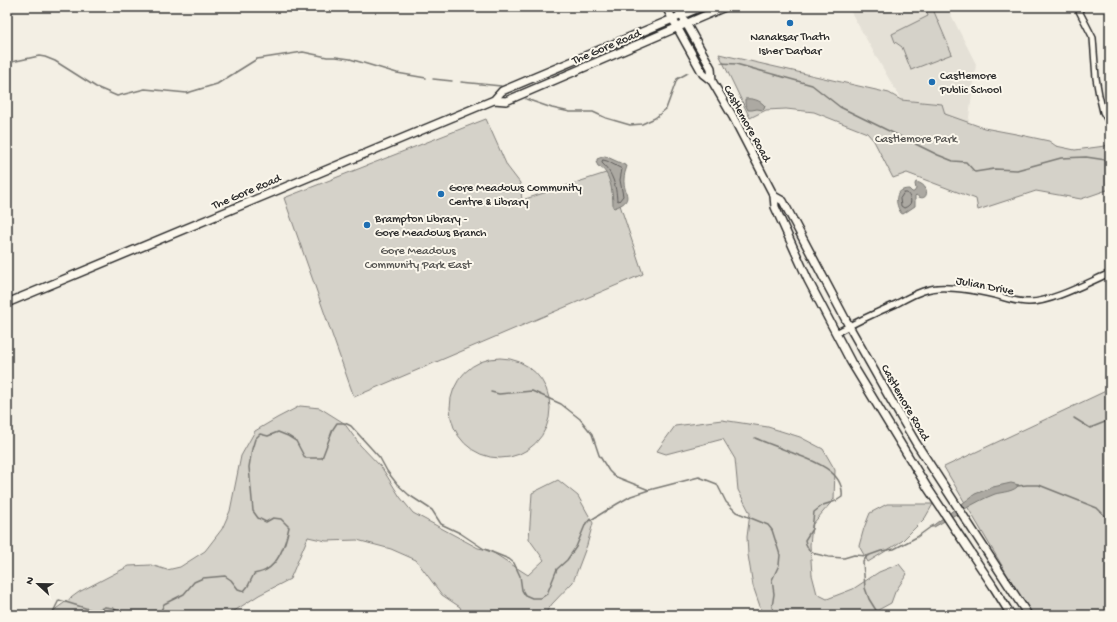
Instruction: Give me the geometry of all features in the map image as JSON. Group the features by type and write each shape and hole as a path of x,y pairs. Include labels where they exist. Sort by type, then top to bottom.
{"main road":[{"name":"Castlemore Road","path":"666,7 703,74 712,81 734,117 774,196 775,207 808,280 851,362 927,487 956,529 1011,615"},
{"name":"Castlemore Road","path":"677,7 711,68 712,81"},
{"name":"The Gore Road","path":"7,303 494,100 502,91 701,7"},
{"name":"The Gore Road","path":"494,100 506,101 725,7"},
{"path":"534,77 538,87"},
{"name":"Castlemore Road","path":"774,196 783,201 849,326 916,443 1028,615"},
{"path":"904,450 916,443"},
{"path":"927,487 939,478"}],"street":[{"path":"1077,7 1093,38 1096,78 1099,95 1103,112 1110,124"},
{"name":"Julian Drive","path":"836,333 857,321 917,294 937,288 956,288 995,295 1013,301 1028,302 1053,297 1110,273"}],"shaded area":[{"name":"Castlemore Public School","path":"848,7 947,7 976,64 968,125 946,117 942,104 901,100"}],"green space":[{"path":"925,7 932,7 952,54 911,70 902,47 895,42 892,34 928,16"},
{"name":"Castlemore Park","path":"719,54 889,93 901,100 942,104 945,114 984,128 1049,141 1056,146 1075,150 1105,146 1110,142 1110,189 1081,199 1036,191 978,210 976,199 907,173 893,178 874,141 867,133 814,112 786,109 766,110 750,118"},
{"name":"Gore Meadows Community Park East","path":"486,119 507,166 520,183 522,200 609,172 643,274 354,397 284,198"},
{"path":"500,358 510,359 528,366 542,380 549,398 549,418 542,436 528,450 510,457 500,458 490,457 472,450 458,436 451,418 450,408 451,398 458,380 472,366 490,359"},
{"path":"1110,389 1110,615 1031,615 944,467"},
{"path":"300,406 320,408 344,423 360,445 382,468 400,497 413,513 478,548 489,550 528,575 544,560 529,539 532,493 558,480 578,496 593,523 587,545 573,582 552,604 544,615 463,615 460,607 442,595 416,560 391,549 357,540 326,541 308,537 290,579 259,595 228,615 53,615 53,611 79,592 129,566 151,565 167,570 180,567 205,551 222,529 230,511 241,456 255,431"},
{"path":"722,420 768,427 800,437 823,449 835,470 834,499 812,525 810,545 812,575 817,594 827,599 853,589 879,572 899,564 907,574 895,592 891,603 869,615 763,615 753,586 748,555 747,537 750,513 738,490 735,459 723,439 666,454 657,451 675,426"},
{"path":"887,504 933,504 925,518 902,541 868,562 859,546 864,528 870,513"}],"water":[{"path":"745,99 753,99 758,101 765,106 764,109 748,110 745,104"},
{"path":"605,156 627,166 624,184 627,199 621,205 614,208 612,190 608,178 606,173 598,166 596,162 597,159"},
{"path":"916,182 921,184 926,190 925,196 923,198 916,195 915,206 903,214 897,205 898,194 900,191 909,189 914,192 916,189"},
{"path":"1011,483 1019,485 1011,490 987,497 934,527 931,527 975,494 993,487"}],"waterway":[{"path":"7,63 39,56 45,57 55,61 96,87 117,96 145,89 187,93 217,84 257,59 303,52 327,57 350,59 397,73 426,78"},
{"path":"721,63 736,64 812,85 840,107 938,155 953,161 966,162 975,172 994,169 1017,170 1061,158 1086,157 1106,160 1110,157"},
{"path":"526,99 552,108 570,112 593,112 606,118 630,125 642,124 655,118 666,109 677,79 688,73"},
{"path":"433,79 452,81"},
{"path":"461,82 501,86"},
{"path":"491,392 499,394 532,391 561,404 580,419 592,434 599,455 614,476 649,490"},
{"path":"1074,418 1090,428 1110,420"},
{"path":"159,615 164,604 184,594 194,582 203,578 225,576 231,580 238,589 244,591 254,574 266,570 279,557 289,527 281,519 273,518 266,522 258,518 253,511 249,467 255,439 260,434 268,436 278,432 296,441 305,458 322,458 333,429 337,423 345,423 351,426 380,458 387,471 397,484 409,495 432,510 441,524 460,533 484,549 509,559 514,563 520,576 522,590 525,595 532,598 541,598 547,594 557,569 567,560 576,547 586,523 631,496 649,490 699,477 717,484 726,502 736,512 768,525 772,530 780,555 779,565 772,580 774,594 772,607 775,615"},
{"path":"755,438 816,462 832,473 838,480 842,497 836,501 823,505 814,512 812,529 805,540 809,550 816,554 844,558 854,555 867,556 881,551 894,549 917,537 932,526"},
{"path":"1017,486 1039,485 1097,508 1110,521"},
{"path":"867,556 863,562 865,588 869,599 879,615"},
{"path":"61,615 53,612 59,600 95,611 105,607 112,608 126,615"}],"place":[{"name":"Nanaksar Thath Isher Darbar","path":"790,23"},
{"name":"Castlemore Public School","path":"932,82"},
{"name":"Gore Meadows Community Centre & Library","path":"441,194"},
{"name":"Brampton Library - Gore Meadows Branch","path":"367,225"}]}
